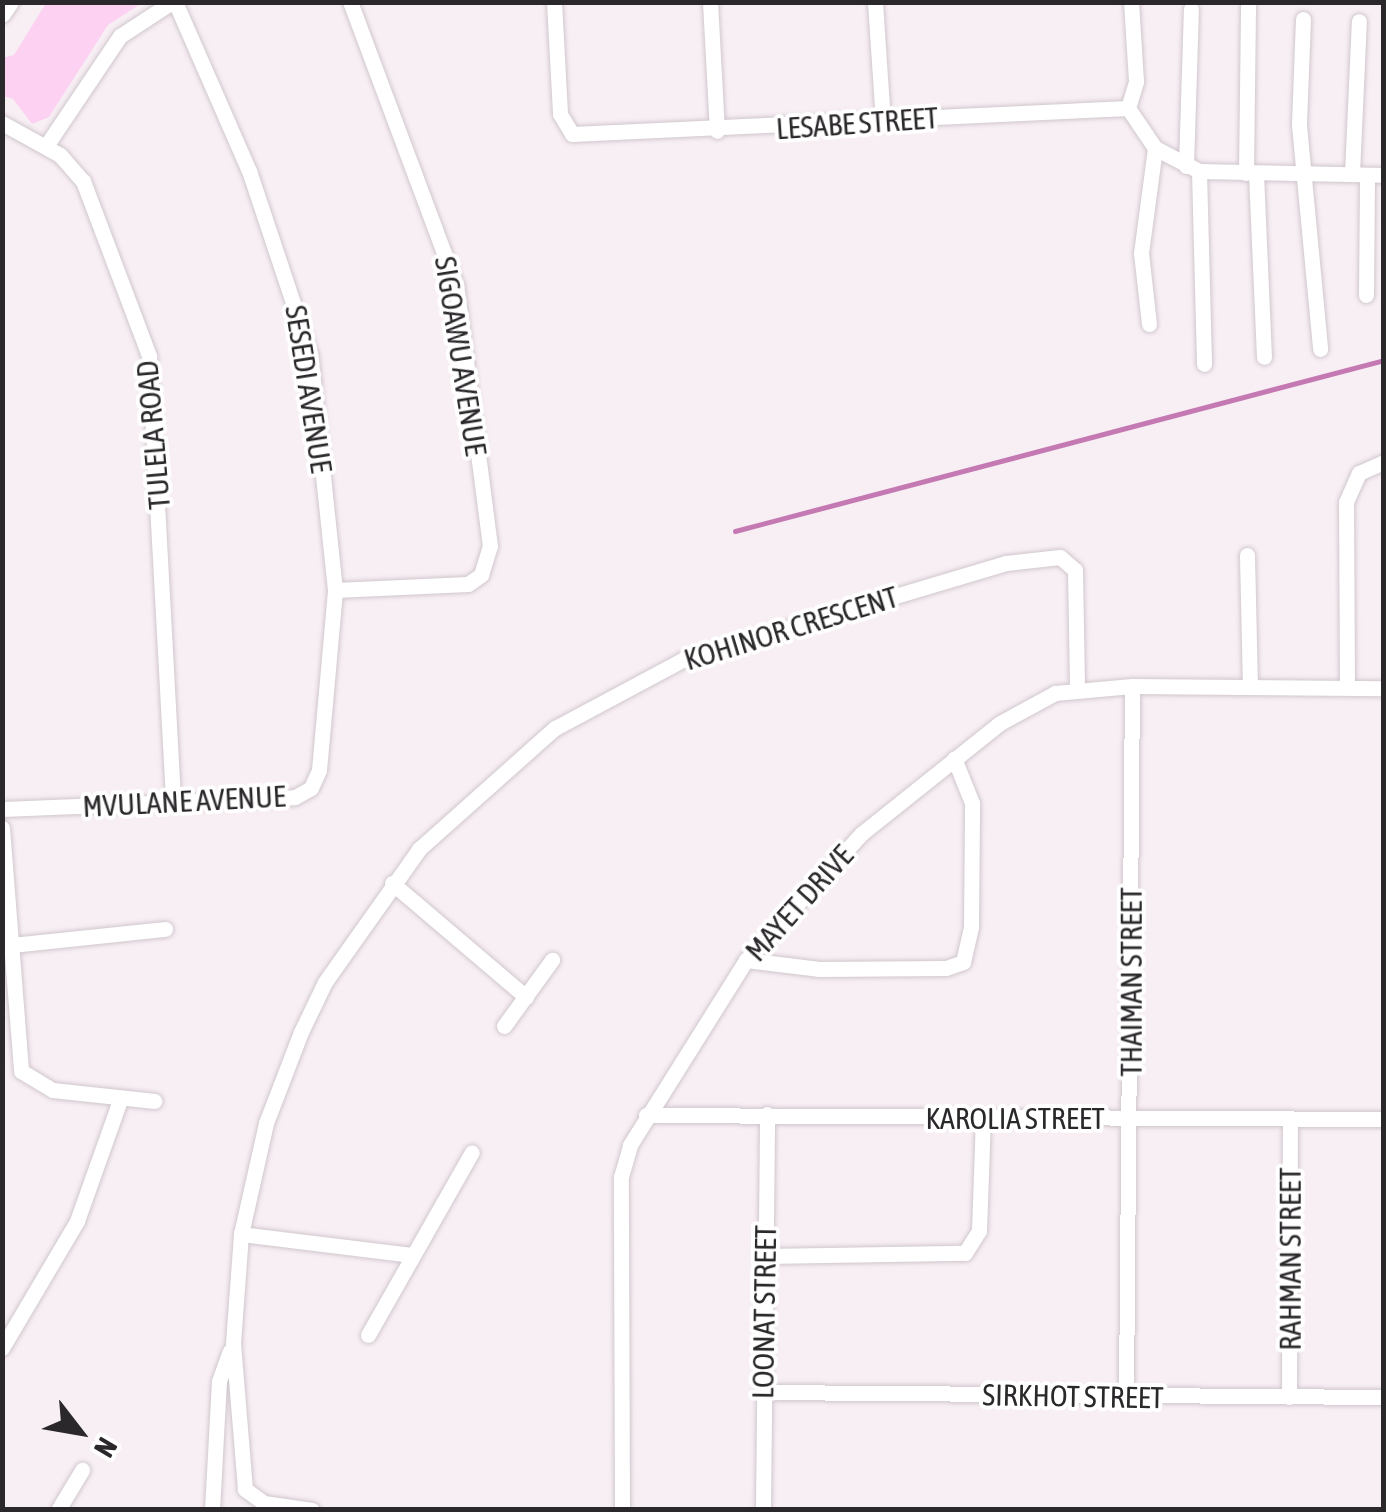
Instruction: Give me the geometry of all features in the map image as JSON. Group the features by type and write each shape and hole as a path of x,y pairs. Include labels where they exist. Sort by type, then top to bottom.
{"street":[{"path":"2,14 10,2"},
{"path":"46,146 120,36 174,2"},
{"name":"SESEDI AVENUE","path":"174,2 249,171 303,316 334,590 322,739"},
{"name":"SIGOAWU AVENUE","path":"334,590 468,584 481,574 490,546 456,285 350,2"},
{"name":"LESABE STREET","path":"554,2 562,124 585,136 1128,108"},
{"path":"710,2 718,131"},
{"path":"875,2 883,123"},
{"path":"1131,2 1136,81 1128,108 1155,148 1193,169 1251,174 1368,174"},
{"path":"1248,6 1251,174 1264,357"},
{"path":"1191,9 1193,169 1204,364"},
{"path":"1303,19 1299,125 1320,349"},
{"path":"1358,22 1368,174 1366,296"},
{"name":"TULELA ROAD","path":"2,123 46,146 83,181 150,356 173,802"},
{"path":"1148,324 1141,253 1155,148"},
{"path":"1347,688 1346,502 1359,473 1377,464"},
{"path":"1247,555 1250,687"},
{"name":"KOHINOR CRESCENT","path":"312,1510 264,1503 245,1489 233,1343 241,1234 266,1123 325,982 392,883 453,814 555,728 684,659 800,619 1006,563 1060,557 1071,563 1078,580 1077,688"},
{"name":"THAIMAN STREET","path":"1126,1398 1132,686"},
{"name":"MAYET DRIVE","path":"622,1510 621,1177 646,1115 746,960 882,813 1022,708 1077,688 1384,688"},
{"name":"MVULANE AVENUE","path":"2,810 295,798 316,781 322,739"},
{"path":"746,960 819,969 946,968 963,962 971,928 972,803 954,758"},
{"path":"2,828 12,945 11,1065 53,1090 154,1101"},
{"path":"392,883 526,997"},
{"path":"12,945 165,929"},
{"path":"504,1026 552,960"},
{"path":"2,1348 77,1221 120,1100"},
{"name":"LOONAT STREET","path":"763,1510 767,1114"},
{"name":"KAROLIA STREET","path":"646,1115 1384,1119"},
{"path":"765,1256 965,1253 979,1231 984,1118"},
{"name":"RAHMAN STREET","path":"1289,1397 1290,1120"},
{"path":"368,1335 472,1152"},
{"path":"241,1234 411,1255"},
{"path":"212,1510 219,1381 233,1343"},
{"name":"SIRKHOT STREET","path":"762,1392 1126,1398 1384,1397"},
{"path":"58,1510 82,1470"}],"shaded area":[{"path":"46,3 142,3 108,25 49,117 32,124 13,99 3,96 3,58 14,55"}],"waterway":[{"path":"735,531 1384,360"}]}
